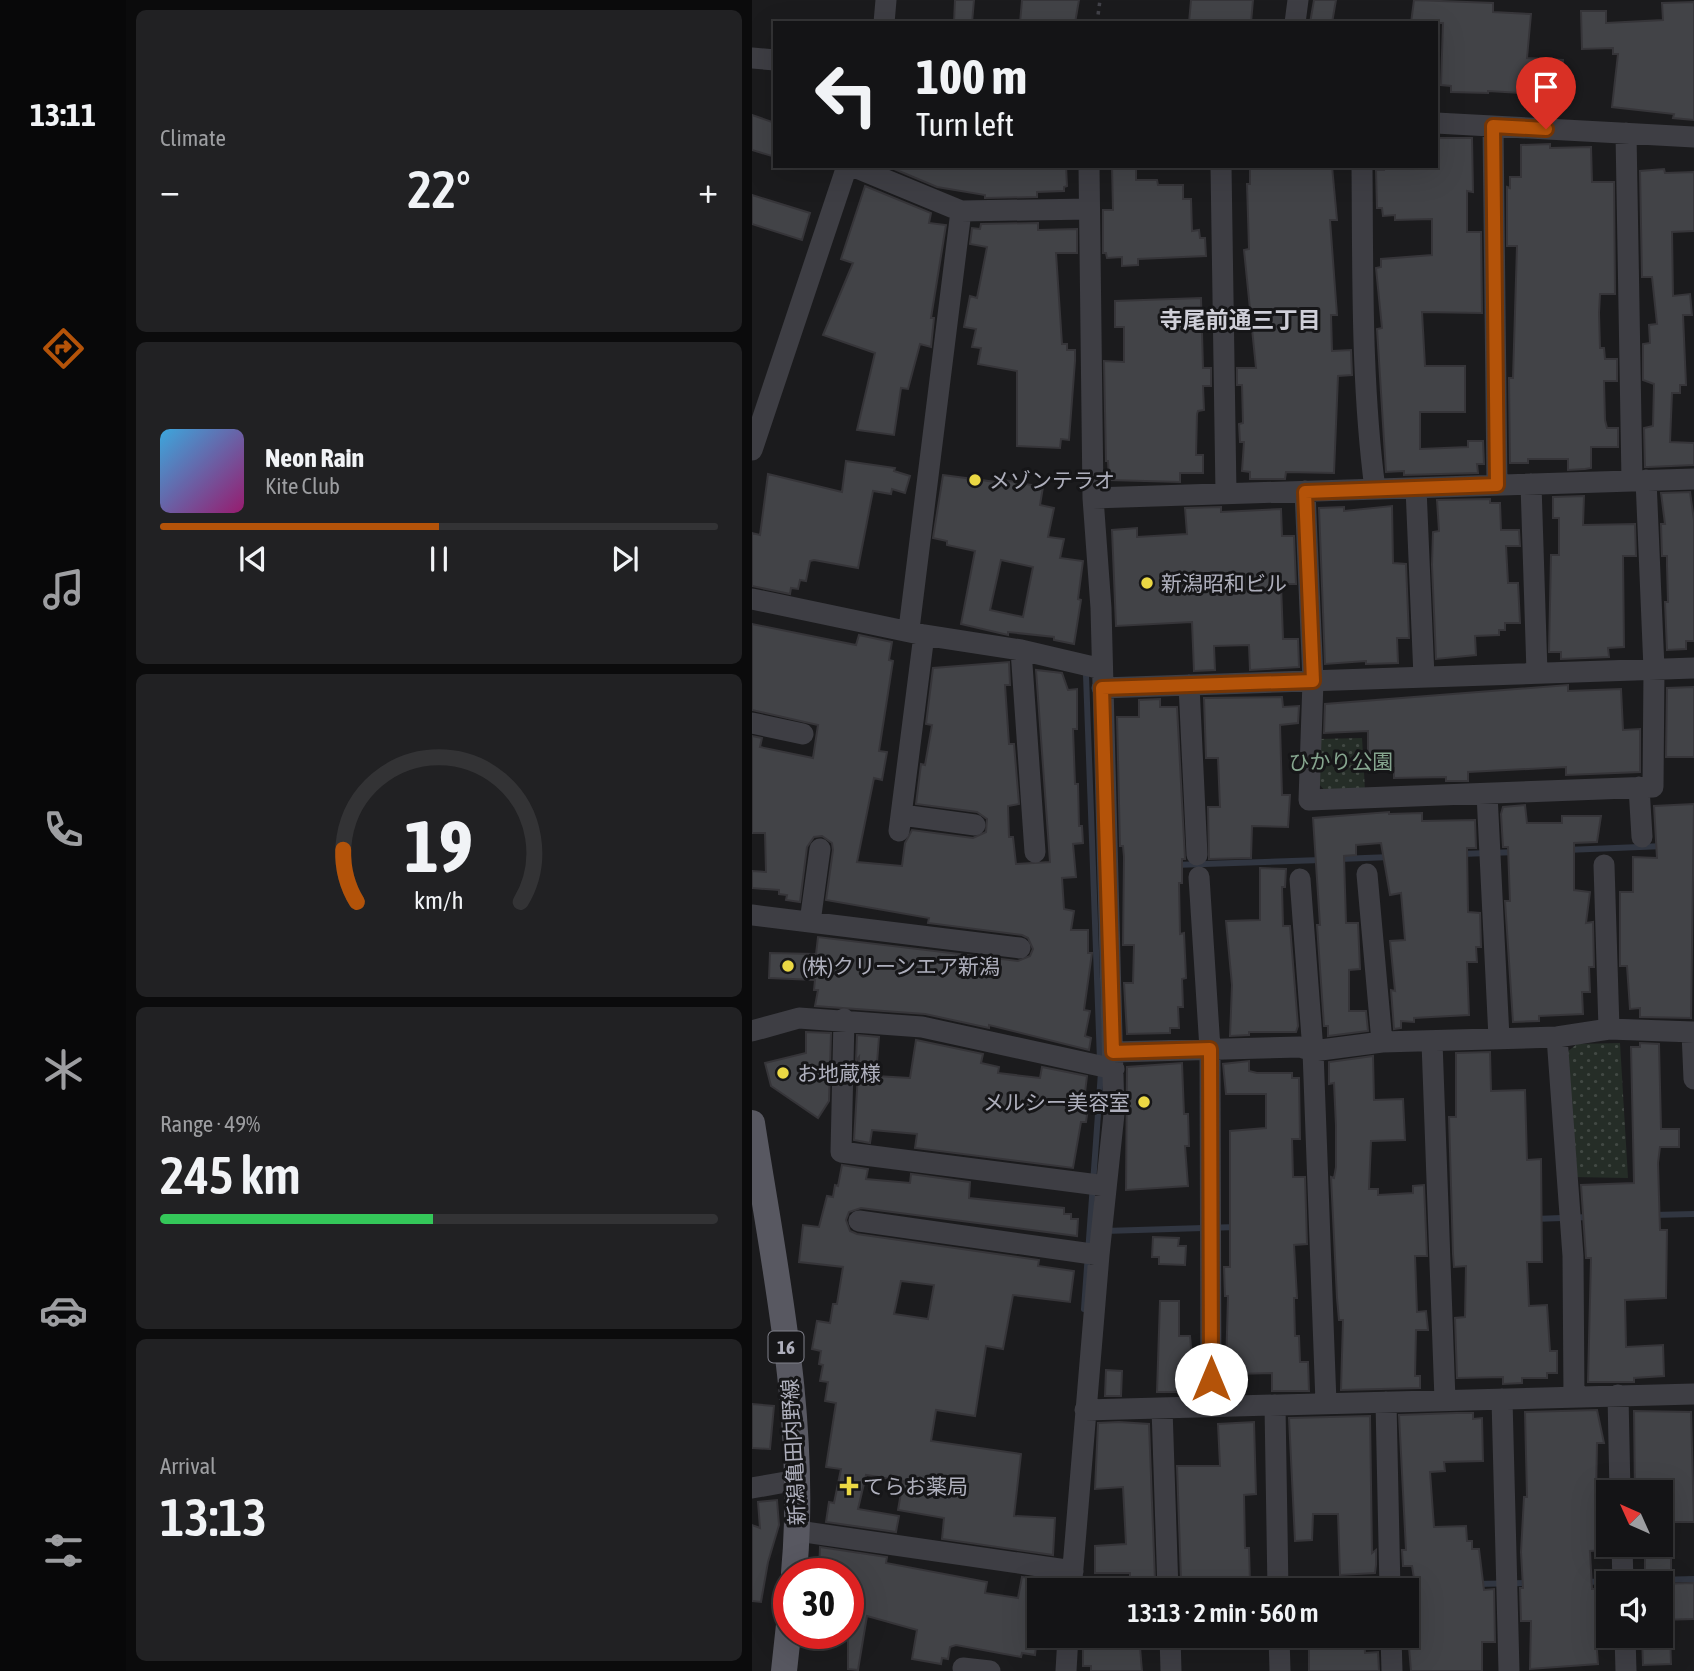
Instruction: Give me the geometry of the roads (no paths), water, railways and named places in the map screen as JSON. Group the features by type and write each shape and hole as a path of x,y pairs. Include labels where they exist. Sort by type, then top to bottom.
{"main road":[{"name":"新潟亀田内野線","path":"752,1123 795,1403 798,1531 795,1558"},
{"path":"784,1671 786,1649"}],"street":[{"path":"884,21 886,0"},
{"path":"1295,21 1298,0"},
{"path":"752,58 773,60"},
{"path":"1438,123 1694,137"},
{"path":"1493,126 1497,485"},
{"path":"1305,492 1313,681 1309,800 1653,787 1654,669 1639,481 1626,133"},
{"path":"752,450 848,168"},
{"path":"854,168 961,211 1089,209"},
{"path":"1072,1578 1085,1410 1114,1114 1102,679 1093,498 1089,168"},
{"path":"1221,168 1226,494"},
{"path":"1362,168 1369,442 1375,489"},
{"path":"961,211 916,632 900,823 975,825"},
{"path":"1093,498 1694,479"},
{"path":"1531,484 1537,673"},
{"path":"1416,488 1424,677"},
{"path":"752,599 1021,650 1102,679 1190,685 1694,668"},
{"path":"1021,650 1035,852"},
{"path":"1190,685 1197,855"},
{"path":"752,723 803,734"},
{"path":"1639,787 1642,837"},
{"path":"1487,794 1499,1038"},
{"path":"810,922 820,849"},
{"path":"1604,865 1609,1029"},
{"path":"1367,874 1382,1042"},
{"path":"1199,877 1210,1049 1212,1406"},
{"path":"1300,879 1313,1051 1327,1403"},
{"path":"752,915 1020,948"},
{"path":"752,1031 799,1018 844,1019 922,1027 1114,1061 1210,1049 1300,1047 1313,1051 1382,1042 1557,1037 1609,1029 1693,1032 1694,1079"},
{"path":"844,1019 841,1152 1106,1186"},
{"path":"1557,1037 1573,1256 1574,1397"},
{"path":"1432,1042 1445,1400"},
{"path":"859,1221 1099,1255"},
{"path":"1085,1410 1694,1394"},
{"path":"1618,1395 1621,1480"},
{"path":"1502,1399 1509,1671"},
{"path":"1386,1402 1390,1578"},
{"path":"1275,1405 1278,1578"},
{"path":"1162,1408 1168,1578"},
{"path":"752,1488 797,1480"},
{"path":"798,1531 1056,1578"},
{"path":"1066,1671 1067,1648"},
{"path":"1170,1648 1171,1671"},
{"path":"1279,1648 1280,1671"},
{"path":"1391,1648 1392,1671"},
{"path":"1625,1648 1626,1671"},
{"path":"963,1668 990,1671"}],"waterway":[{"path":"1086,675 1100,1061"},
{"path":"1566,850 1664,846"},
{"path":"1461,854 1517,852"},
{"path":"1339,859 1391,857"},
{"path":"1174,865 1321,860"},
{"path":"1084,1309 1101,1072"},
{"path":"1653,1215 1694,1214"},
{"path":"1534,1219 1590,1217"},
{"path":"1104,1231 1237,1227"},
{"path":"1583,1582 1694,1579"},
{"path":"1475,1584 1531,1583"}],"place":[{"name":"メゾンテラオ","path":"975,480"},
{"name":"新潟昭和ビル","path":"1147,583"},
{"name":"(株)クリーンエア新潟","path":"788,966"},
{"name":"お地蔵様","path":"783,1073"},
{"name":"メルシー美容室","path":"1144,1102"},
{"name":"てらお薬局","path":"849,1486"}],"district":[{"name":"寺尾前通三丁目","path":"1240,320"}],"park label":[{"name":"ひかり公園","path":"1341,761"}]}
